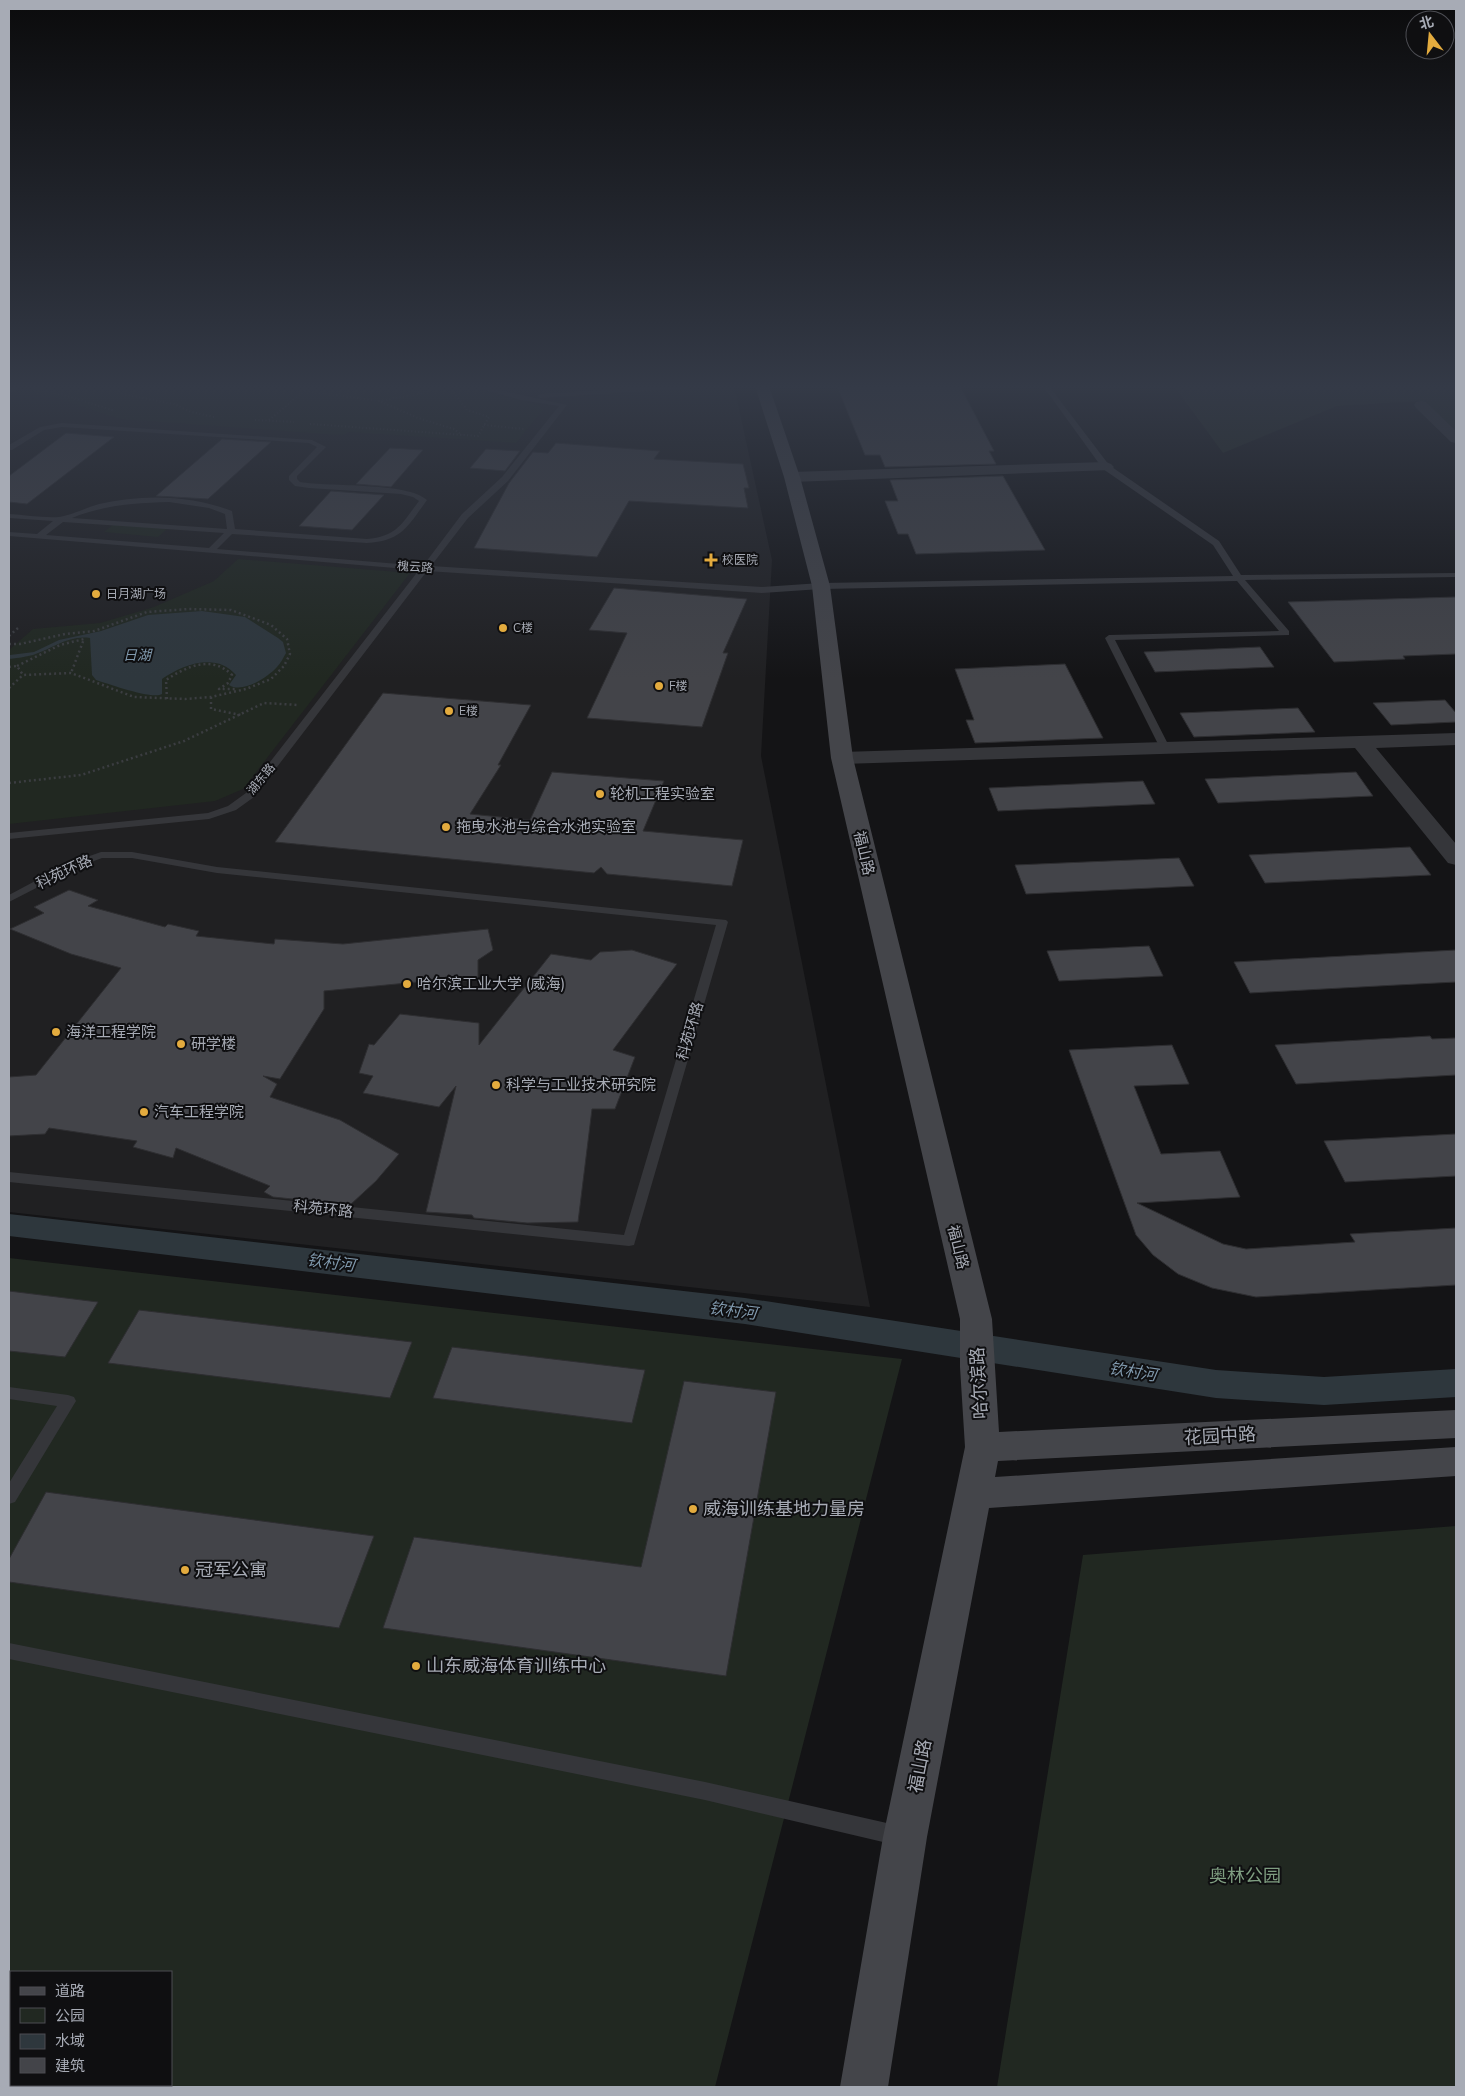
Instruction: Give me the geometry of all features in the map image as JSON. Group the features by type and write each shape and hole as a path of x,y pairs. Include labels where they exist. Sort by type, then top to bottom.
{"main road":[{"name":"福山路","path":"794,484 821,586 842,758 976,1319"},
{"name":"哈尔滨路","path":"976,1319 977,1367 983,1447"},
{"name":"花园中路","path":"983,1447 1456,1424"},
{"name":"福山路","path":"864,2087 906,1837 983,1447"},
{"path":"973,1494 1456,1462"}],"street":[{"path":"842,758 1456,739"},
{"path":"1361,742 1456,858"}],"lane":[{"path":"9,516 230,531 353,542 380,540 398,533 423,500 415,495 400,492 298,484"},
{"name":"湖东路","path":"9,836 209,816 232,808 250,795 423,568 465,516 500,484"},
{"path":"1130,484 1216,543 1239,578 1286,633 1109,638 1165,748"},
{"path":"38,537 63,519 104,506 159,500 207,504 229,513 230,531 211,550"},
{"name":"槐云路","path":"9,534 423,568 762,590 821,586 1456,575"},
{"name":"科苑环路","path":"9,899 71,866 101,855 132,855 217,870 722,922 629,1241 9,1177"},
{"path":"9,1393 68,1401 9,1498"},
{"path":"9,1651 704,1790 906,1837"}],"path":[{"path":"9,644 20,644 94,630 147,612 188,609 231,610 271,625 287,639 290,654 284,666 271,679 246,689 211,697 167,699 134,697 71,673 23,675 9,688"},
{"path":"9,636 18,628"},
{"path":"9,667 16,666 60,644 84,640 71,673"},
{"path":"167,699 166,680 200,664 214,663 227,668 232,675 228,683 220,690 246,689"},
{"path":"16,666 23,675"},
{"path":"211,697 211,709 242,715"},
{"path":"9,783 82,775 184,741 264,703 316,707"}],"shaded area":[{"name":"哈尔滨工业大学 (威海)","path":"9,484 755,484 772,560 761,756 870,1307 9,1212"}],"green space":[{"path":"114,524 168,528 158,537 104,532"},
{"path":"238,559 410,573 243,789 215,801 9,824 9,650 33,629 100,623 154,607 214,581"},
{"name":"山东威海体育训练中心","path":"9,1258 902,1359 715,2087 9,2087"},
{"name":"奥林公园","path":"1456,1526 1456,2087 997,2087 1083,1555"}],"water":[{"name":"日湖","path":"202,611 245,617 278,638 283,642 286,653 281,662 262,679 248,686 241,687 229,685 236,675 228,668 219,664 210,662 190,665 162,679 162,694 150,695 96,680 92,675 90,638 67,640 33,655 9,659 10,655 34,652 59,640 101,631 148,615"}],"building":[{"path":"9,484 53,484 27,504 9,502"},
{"path":"170,484 225,484 208,499 156,496"},
{"path":"356,484 394,484 391,487"},
{"path":"509,484 748,484 749,488 744,488 748,508 629,501 597,557 474,548"},
{"path":"891,484 1007,484 1045,550 916,554 908,534 898,534 885,501 898,501"},
{"path":"331,491 384,495 352,530 299,526"},
{"path":"614,588 747,599 723,653 728,653 702,727 587,718 627,633 589,630"},
{"path":"1456,597 1456,654 1403,656 1405,659 1334,662 1288,602"},
{"path":"1260,647 1274,667 1155,672 1144,652"},
{"path":"1065,664 1103,738 975,743 966,720 974,720 955,669"},
{"name":"拖曳水池与综合水池实验室","path":"383,693 531,705 498,765 501,765 470,814 530,820 552,772 664,781 643,831 743,840 732,886 607,874 601,867 594,873 275,842"},
{"path":"1445,700 1456,713 1456,722 1391,725 1373,703"},
{"path":"1298,708 1315,732 1194,737 1180,713"},
{"path":"1356,772 1373,796 1218,803 1205,779"},
{"path":"1143,781 1155,804 998,811 989,788"},
{"path":"1410,847 1431,875 1265,883 1249,855"},
{"path":"1179,858 1194,886 1026,894 1015,865"},
{"name":"研学楼","path":"69,890 98,900 88,906 165,927 168,924 199,931 196,936 274,944 275,939 343,944 488,929 493,950 478,960 478,980 426,984 428,981 324,991 324,1009 280,1079 263,1076 277,1084 270,1097 340,1120 399,1154 376,1181 350,1205 273,1197 264,1192 270,1186 176,1148 173,1158 133,1147 137,1141 49,1128 45,1134 9,1136 9,1077 36,1075 121,968 71,954 10,929 44,913 34,907"},
{"path":"1149,946 1163,976 1059,981 1047,951"},
{"name":"科学与工业技术研究院","path":"632,950 677,964 613,1050 635,1057 615,1109 592,1109 578,1222 527,1223 474,1218 472,1215 426,1212 456,1086 439,1107 363,1093 373,1076 359,1073 369,1044 374,1045 400,1014 479,1023 479,1045 551,954 591,960 600,952"},
{"path":"1456,950 1456,982 1250,993 1234,962"},
{"path":"1430,1036 1432,1039 1456,1038 1456,1075 1296,1084 1275,1045"},
{"path":"1172,1045 1189,1084 1134,1086 1161,1154 1220,1151 1240,1197 1137,1203 1223,1244 1246,1249 1355,1242 1350,1234 1456,1228 1456,1285 1256,1297 1212,1288 1178,1274 1153,1255 1136,1235 1069,1050"},
{"path":"1456,1134 1456,1176 1345,1182 1324,1141"},
{"path":"9,1291 98,1302 65,1357 9,1351"},
{"path":"139,1310 412,1342 390,1398 108,1363"},
{"path":"452,1347 645,1370 632,1423 433,1398"},
{"path":"684,1381 776,1392 726,1676 383,1628 414,1537 641,1567"},
{"name":"冠军公寓","path":"46,1492 374,1536 339,1628 9,1582 9,1559"}],"waterway":[{"name":"钦村河","path":"9,1225 745,1311 1216,1384 1324,1391 1456,1383"}],"place":[{"name":"校医院","path":"711,560"},
{"name":"日月湖广场","path":"96,594"},
{"name":"C楼","path":"503,628"},
{"name":"F楼","path":"659,686"},
{"name":"E楼","path":"449,711"},
{"name":"轮机工程实验室","path":"600,794"},
{"name":"拖曳水池与综合水池实验室","path":"446,827"},
{"name":"哈尔滨工业大学 (威海)","path":"407,984"},
{"name":"海洋工程学院","path":"56,1032"},
{"name":"研学楼","path":"181,1044"},
{"name":"科学与工业技术研究院","path":"496,1085"},
{"name":"汽车工程学院","path":"144,1112"},
{"name":"威海训练基地力量房","path":"693,1509"},
{"name":"冠军公寓","path":"185,1570"},
{"name":"山东威海体育训练中心","path":"416,1666"}]}
